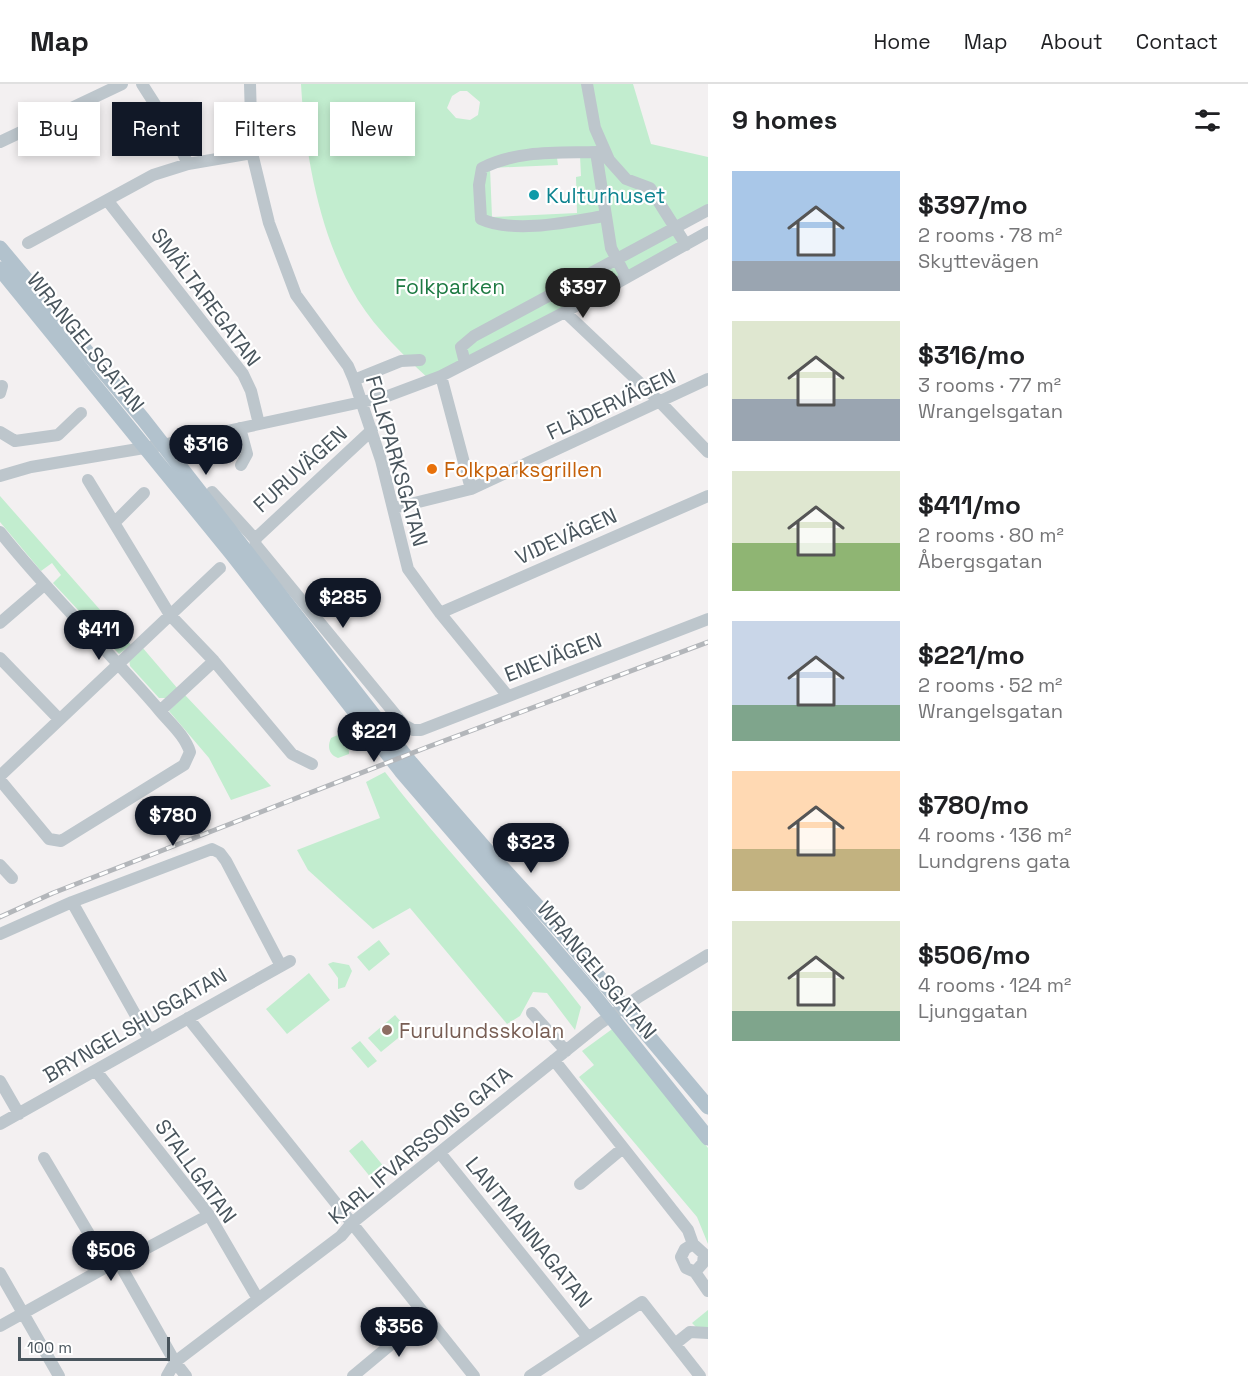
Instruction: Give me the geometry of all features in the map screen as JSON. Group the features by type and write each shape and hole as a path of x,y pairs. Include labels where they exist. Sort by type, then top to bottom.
{"main road":[{"name":"WRANGELSGATAN","path":"0,248 162,445 411,763 625,1006 644,1033 708,1107"},
{"name":"WRANGELSGATAN","path":"0,269 232,554 401,771 611,1017 708,1138"}],"street":[{"path":"0,142 122,84"},
{"path":"142,84 188,164"},
{"name":"FOLKPARKSGATAN","path":"250,84 251,102"},
{"path":"587,84 595,128 609,160 626,178 650,188 686,245"},
{"path":"604,216 524,226 495,225 481,219 479,185 483,168 503,158 521,155 596,152 604,216 611,248 626,278"},
{"path":"28,243 153,175 188,164 235,156"},
{"name":"FOLKPARKSGATAN","path":"253,156 269,223 296,296 348,366 354,380 372,430 408,569 440,613 507,695"},
{"name":"SMÄLTAREGATAN","path":"107,200 243,374 259,424"},
{"path":"465,363 461,347 474,336 708,210"},
{"path":"0,476 31,467 162,445 362,404 441,376 565,312 708,232"},
{"path":"565,312 660,402 708,452"},
{"path":"354,380 401,361 420,360"},
{"path":"441,376 471,489"},
{"name":"FLÄDERVÄGEN","path":"394,508 471,489 708,379"},
{"path":"0,432 15,441 58,435 81,413"},
{"path":"240,428 247,454 241,465"},
{"name":"FURUVÄGEN","path":"255,539 372,430"},
{"path":"88,480 170,615 214,661 292,754 312,764"},
{"path":"212,492 255,539"},
{"path":"115,522 144,494"},
{"name":"VIDEVÄGEN","path":"440,613 708,496"},
{"path":"0,532 44,585 119,663 181,735 190,752 184,765 61,841 49,839 0,778 59,719 119,663 220,568"},
{"name":"ENEVÄGEN","path":"255,539 256,545 331,638 404,725 413,730 421,730 708,619"},
{"path":"0,623 44,585"},
{"path":"0,658 59,719"},
{"path":"159,711 214,661"},
{"name":"BRYNGELSHUSGATAN","path":"0,1124 285,963 226,861 220,853 212,849 72,902"},
{"path":"0,865 12,878"},
{"path":"0,934 72,902 149,1039"},
{"name":"KARL IFVARSSONS GATA","path":"166,1376 175,1362 341,1236 352,1223 554,1060 625,1006 708,955"},
{"path":"532,1013 566,1051"},
{"path":"188,1018 474,1376"},
{"path":"554,1060 688,1230 693,1244 704,1254 701,1267 695,1272"},
{"name":"STALLGATAN","path":"96,1071 209,1215 258,1299"},
{"path":"0,1081 19,1114"},
{"path":"580,1184 623,1148"},
{"name":"LANTMANNAGATAN","path":"440,1152 587,1336"},
{"path":"44,1158 186,1376"},
{"path":"0,1326 24,1311 209,1215"},
{"path":"693,1244 682,1252 681,1257 686,1268 695,1272 708,1291"},
{"path":"0,1273 16,1304 24,1311 59,1376"},
{"path":"530,1376 587,1336 642,1302 700,1376"},
{"path":"353,1376 425,1316"},
{"path":"675,1344 690,1332 708,1333"}],"green space":[{"name":"Folkparken","path":"301,84 633,84 651,144 708,157 708,207 679,222 692,246 429,379 373,322 358,300 345,276 324,223 309,156 318,156 318,102 302,102","holes":["460,91 467,91 480,102 478,115 470,120 456,118 447,108 452,96","580,156 581,176 576,177 577,213 492,217 490,168 558,165 557,158"]},
{"path":"0,496 131,645 119,654 53,583 61,575 52,563 41,571 0,522"},
{"path":"142,647 178,689 169,698 159,698 130,666 129,659"},
{"path":"185,695 271,786 231,800 209,758 169,711"},
{"path":"340,734 348,735 349,754 338,758 331,753 329,744 331,738"},
{"path":"385,772 581,1007 575,1030 547,993 533,992 520,1016 507,1024 410,908 373,929 308,870 297,850 380,818 366,782"},
{"path":"379,940 390,954 369,971 357,957"},
{"path":"333,962 349,965 352,971 345,987 338,989 338,978 328,964"},
{"path":"309,973 330,1000 287,1034 266,1009"},
{"path":"395,1015 408,1030 381,1052 368,1038"},
{"path":"615,1027 708,1148 708,1244 697,1217 579,1077 594,1065 582,1051"},
{"path":"360,1041 377,1061 368,1068 351,1048"},
{"path":"362,1140 385,1168 372,1179 349,1151"},
{"path":"708,1310 708,1327 697,1328 692,1323"}],"railway":[{"path":"0,917 53,893 425,748 708,642"}],"place":[{"name":"Kulturhuset","path":"534,195"},
{"name":"Folkparksgrillen","path":"432,469"},
{"name":"Furulundsskolan","path":"387,1030"}]}
